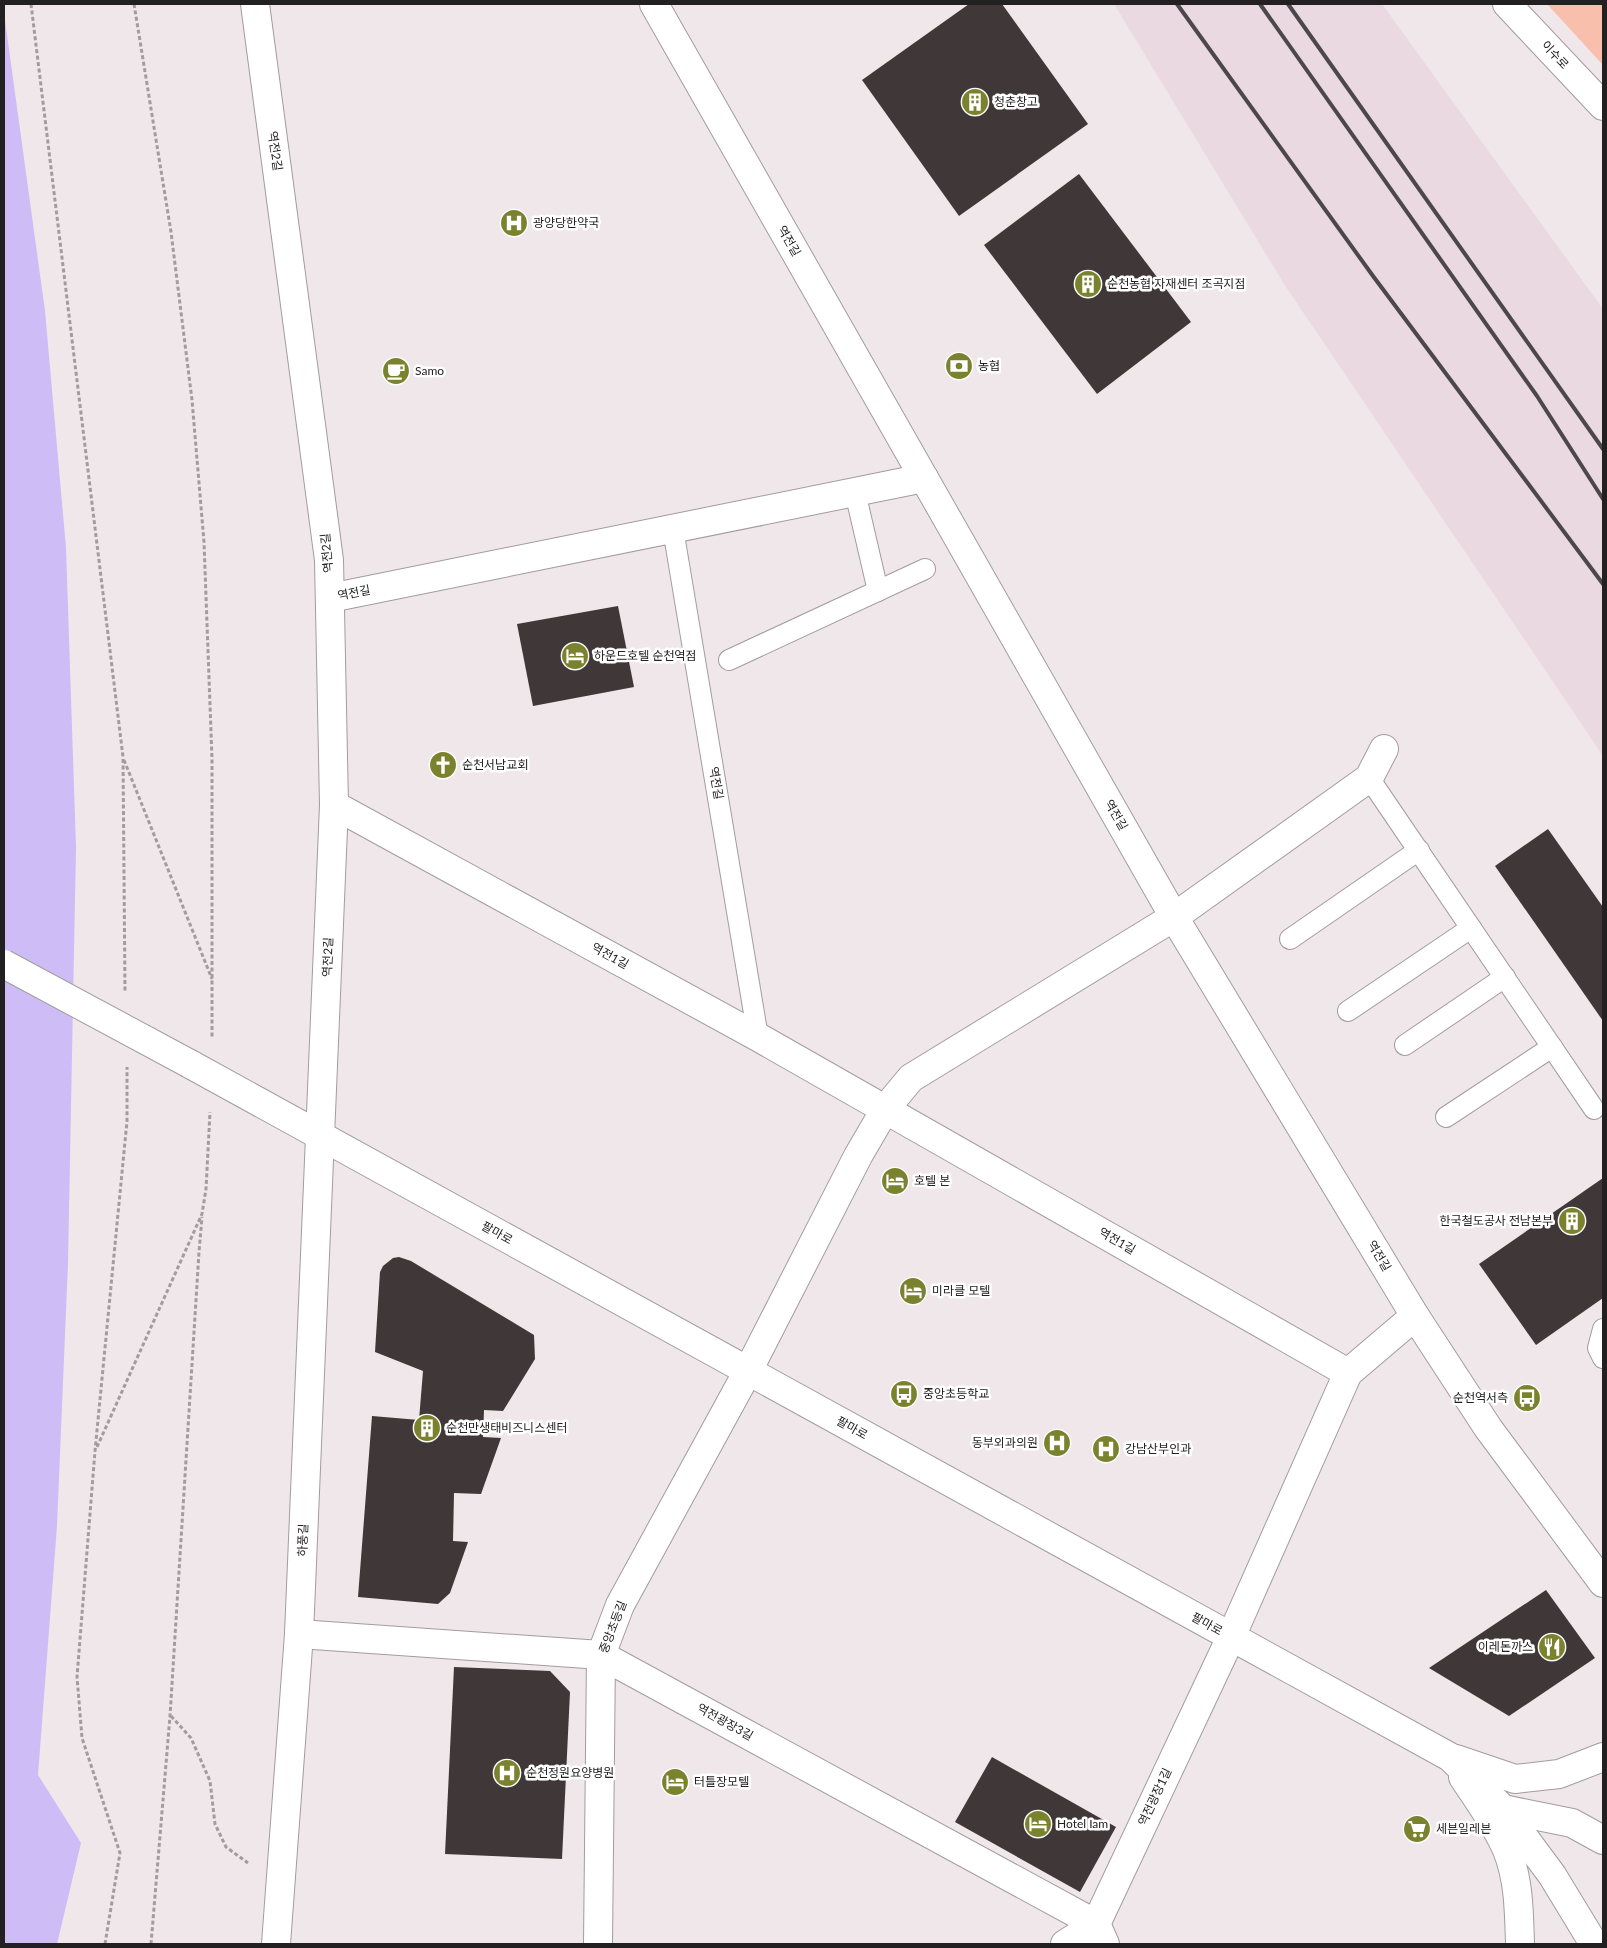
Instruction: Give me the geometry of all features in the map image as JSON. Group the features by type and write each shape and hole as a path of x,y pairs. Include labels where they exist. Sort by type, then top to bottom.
{"street":[{"name":"역전2길","path":"255,4 329,560 334,805 320,1136"},
{"name":"역전길","path":"654,4 1174,918 1415,1316 1488,1428 1603,1583"},
{"name":"이수로","path":"1507,4 1603,106"},
{"name":"역전길","path":"330,598 924,478"},
{"path":"748,1371 858,1156 886,1108 911,1078 1174,918 1369,778 1384,749"},
{"name":"역전1길","path":"334,805 886,1108 1348,1373"},
{"name":"팔마로","path":"4,964 201,1070 1450,1757 1503,1809 1552,1875 1594,1944"},
{"name":"하풍길","path":"276,1944 299,1634 320,1136"},
{"path":"1230,1637 1348,1373 1415,1316"},
{"name":"중앙초등길","path":"598,1944 601,1655 620,1605 748,1371"},
{"name":"역전광장3길","path":"299,1634 601,1655 1100,1934"},
{"name":"역전광장1길","path":"1100,1934 1230,1637"},
{"path":"1450,1757 1515,1778 1560,1774 1603,1757"},
{"path":"1450,1757 1490,1819 1506,1848 1513,1867 1518,1897 1520,1944"},
{"path":"1503,1809 1572,1822 1603,1840"},
{"path":"1065,1944 1100,1934"}],"lane":[{"path":"855,492 878,591"},
{"name":"역전길","path":"673,529 758,1037"},
{"path":"729,660 925,569"},
{"path":"1369,778 1594,1109"},
{"path":"1290,939 1419,850"},
{"path":"1348,1011 1471,928"},
{"path":"1405,1045 1505,978"},
{"path":"1446,1117 1552,1047"},
{"path":"1603,1328 1598,1348 1603,1358"}],"path":[{"path":"134,4 171,232 192,400 204,542 212,759 213,983 201,1070 206,1189 199,1252 170,1716 151,1944"},
{"path":"123,757 213,983"},
{"path":"95,1452 202,1214"},
{"path":"170,1716 191,1738 210,1782 215,1824 226,1847 245,1862 282,1879"}],"shaded area":[{"path":"1114,4 1382,4 1603,309 1603,756 1284,284"},
{"path":"1547,4 1603,4 1603,65"},
{"path":"4,13 45,311 66,548 76,847 68,1263 57,1526 38,1775 81,1843 57,1944 4,1944"}],"building":[{"name":"청춘창고","path":"969,4 1002,4 1088,124 959,216 862,80"},
{"name":"순천농협 자재센터 조곡지점","path":"1079,174 1191,322 1097,394 984,245"},
{"name":"하운드호텔 순천역점","path":"618,606 634,687 533,706 517,624"},
{"path":"1548,829 1603,907 1603,1021 1495,866"},
{"name":"한국철도공사 전남본부","path":"1603,1178 1603,1298 1536,1345 1479,1264"},
{"name":"순천만생태비즈니스센터","path":"399,1257 411,1261 534,1335 535,1359 503,1411 484,1410 483,1437 501,1438 481,1494 454,1493 453,1541 468,1542 450,1593 438,1604 358,1597 372,1416 419,1420 423,1371 375,1352 380,1272 383,1266 393,1258"},
{"path":"1546,1590 1595,1658 1509,1716 1429,1668"},
{"name":"순천정원요양병원","path":"454,1667 550,1671 570,1692 562,1859 445,1854"},
{"path":"992,1757 1116,1827 1080,1892 955,1822"}],"railway":[{"path":"1177,4 1373,276 1603,584"},
{"path":"1260,4 1537,396 1603,499"},
{"path":"1288,4 1603,449"}],"place":[{"name":"청춘창고","path":"975,102"},
{"name":"광양당한약국","path":"514,223"},
{"name":"순천농협 자재센터 조곡지점","path":"1088,284"},
{"name":"농협","path":"959,366"},
{"name":"Samo","path":"396,371"},
{"name":"하운드호텔 순천역점","path":"575,656"},
{"name":"순천서남교회","path":"443,765"},
{"name":"호텔 본","path":"895,1181"},
{"name":"한국철도공사 전남본부","path":"1572,1221"},
{"name":"미라클 모텔","path":"913,1291"},
{"name":"중앙초등학교","path":"904,1394"},
{"name":"순천역서측","path":"1527,1398"},
{"name":"순천만생태비즈니스센터","path":"427,1428"},
{"name":"동부외과의원","path":"1057,1443"},
{"name":"강남산부인과","path":"1106,1449"},
{"name":"이레돈까스","path":"1552,1647"},
{"name":"순천정원요양병원","path":"507,1773"},
{"name":"터틀장모텔","path":"675,1782"},
{"name":"Hotel Iam","path":"1038,1824"},
{"name":"세븐일레븐","path":"1417,1829"}]}
